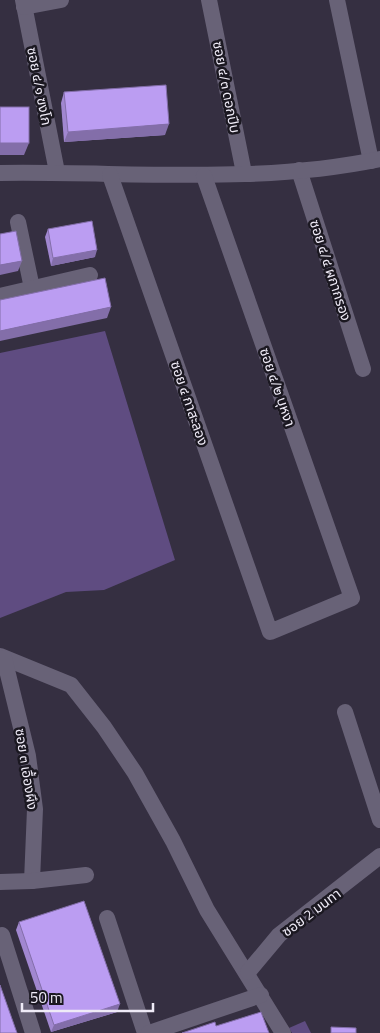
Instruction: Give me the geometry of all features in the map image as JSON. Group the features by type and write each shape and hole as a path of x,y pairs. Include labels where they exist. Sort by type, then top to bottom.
{"street":[{"path":"23,3 61,0"},
{"name":"ซอย ๔/๓ ดอกปีบ","path":"209,0 244,173"},
{"path":"0,173 57,172 204,176 299,170 376,160 337,0"},
{"name":"ซอย ๔/๑ ฃงโก","path":"23,3 57,172"},
{"name":"ซอย ๔/๔ ผกากรอง","path":"299,170 363,369"},
{"name":"ซอย ๔ กาสะลอง","path":"110,174 270,632 352,598"},
{"name":"ซอย ๔/๒ บุหงา","path":"204,176 352,598"},
{"path":"18,222 32,288"},
{"path":"0,296 90,275"},
{"path":"2,657 71,685 99,720 135,773 207,910 248,972 283,1033"},
{"name":"ซอย ๓ เอื้องผึง","path":"2,657 30,773 35,809 32,881"},
{"path":"345,712 380,820"},
{"name":"ซอย 2 มนทา","path":"248,972 279,935 380,856"},
{"path":"0,882 32,881 86,875"},
{"path":"107,918 145,1033"},
{"path":"2,935 33,1033"},
{"path":"150,1033 261,995"}],"shaded area":[{"path":"105,331 175,560 104,590 66,592 0,618 0,353"},
{"path":"305,1021 311,1033 292,1033 289,1028"}],"building":[{"path":"166,85 169,124 68,132 64,92"},
{"path":"0,107 29,107 29,143 0,143"},
{"path":"92,221 97,250 53,258 48,229"},
{"path":"16,231 22,261 0,265 0,234"},
{"path":"105,278 111,307 0,331 0,300"},
{"path":"84,901 120,1004 54,1025 19,922"},
{"path":"0,985 17,1033 0,1033"},
{"path":"261,1012 269,1033 182,1033 215,1022 216,1026"},
{"path":"331,1027 356,1028 356,1033 331,1033"}]}
